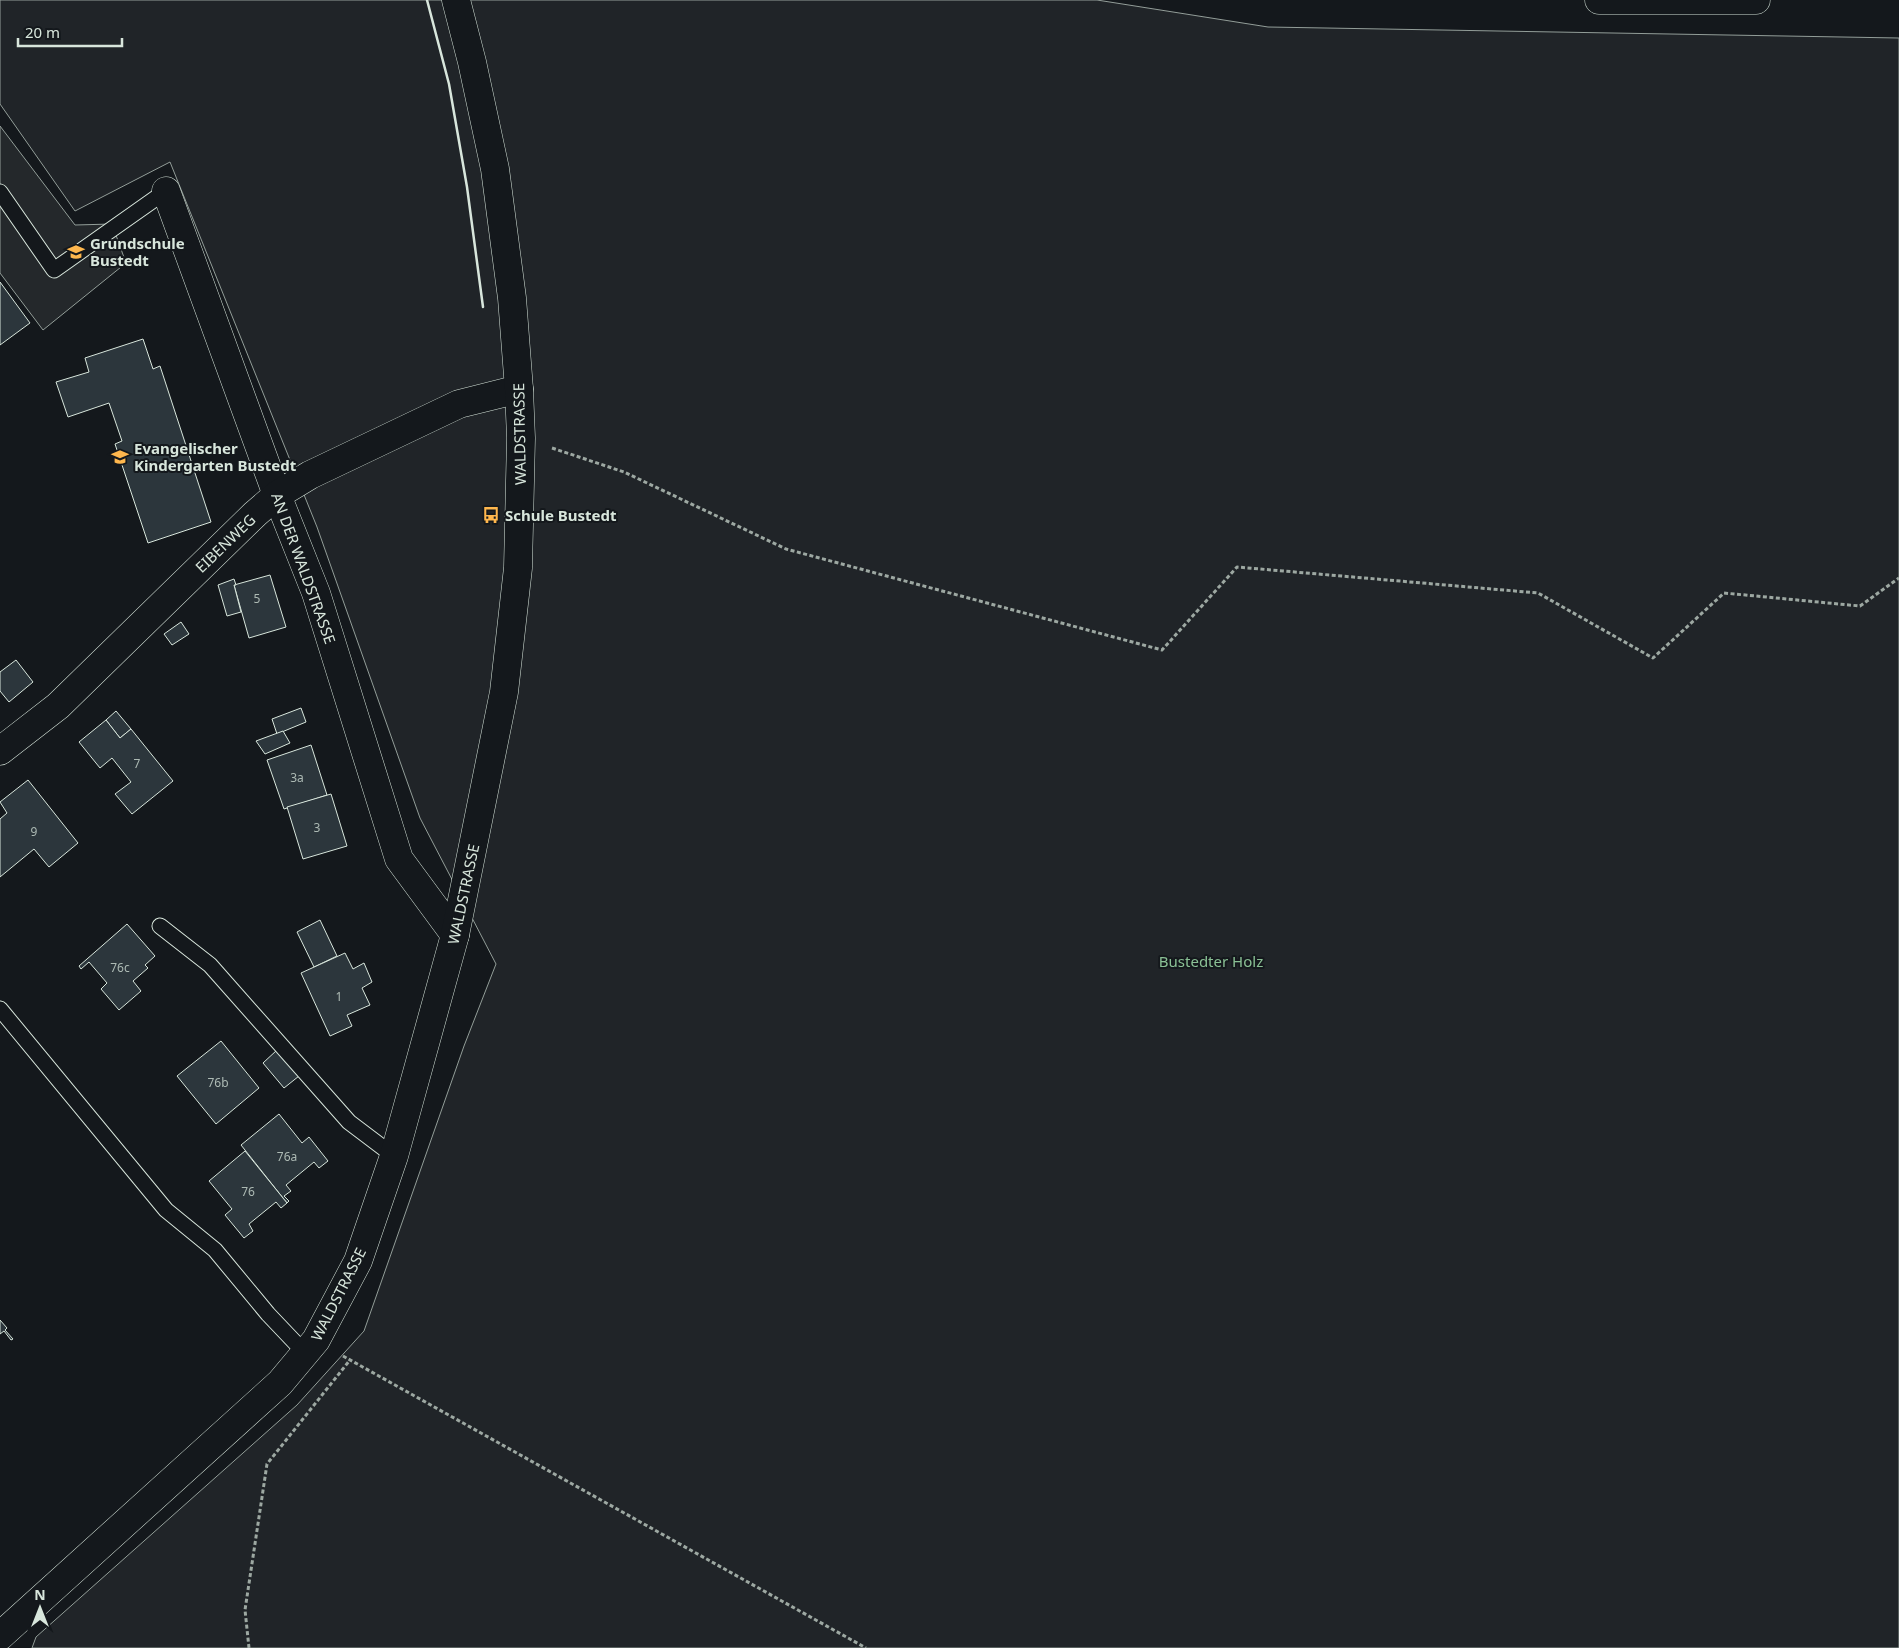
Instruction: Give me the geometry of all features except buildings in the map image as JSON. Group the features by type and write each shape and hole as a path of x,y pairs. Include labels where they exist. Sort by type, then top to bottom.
{"main road":[{"name":"WALDSTRASSE","path":"0,1636 280,1383 311,1347 358,1261 394,1156 455,935 504,692 518,568 521,438 512,298 495,170 472,62 456,0"},
{"path":"1598,0 1756,0"},
{"name":"AN DER WALDSTRASSE","path":"166,191 277,495 316,593 399,859 455,935"},
{"name":"EIBENWEG","path":"0,751 58,706 255,514 277,495 310,475 460,404 519,389"}],"lane":[{"path":"0,192 54,270 166,191"},
{"path":"160,926 210,965 349,1122 394,1156"},
{"path":"0,1009 166,1210 215,1250 268,1314 311,1347"}],"path":[{"path":"521,438 624,472 786,550 1162,650 1236,567 1538,593 1653,658 1724,593 1860,606 1899,578"},
{"path":"311,1347 350,1360 866,1648"},
{"path":"248,1648 245,1610 267,1464 350,1360"}],"green space":[{"name":"Bustedter Holz","path":"0,0 1097,0 1268,27 1899,38 1899,1648 32,1648 36,1637 297,1405 364,1331 464,1046 496,964 420,818 317,527 170,162 75,211 0,104"}],"shaded area":[{"path":"0,126 75,225 112,224 126,263 43,330 0,273"}],"wall":[{"path":"427,0 449,84 467,187 483,307"}],"place":[{"name":"Grundschule Bustedt","path":"76,252"},
{"name":"Evangelischer Kindergarten Bustedt","path":"120,457"},
{"name":"Schule Bustedt","path":"491,515"}]}
